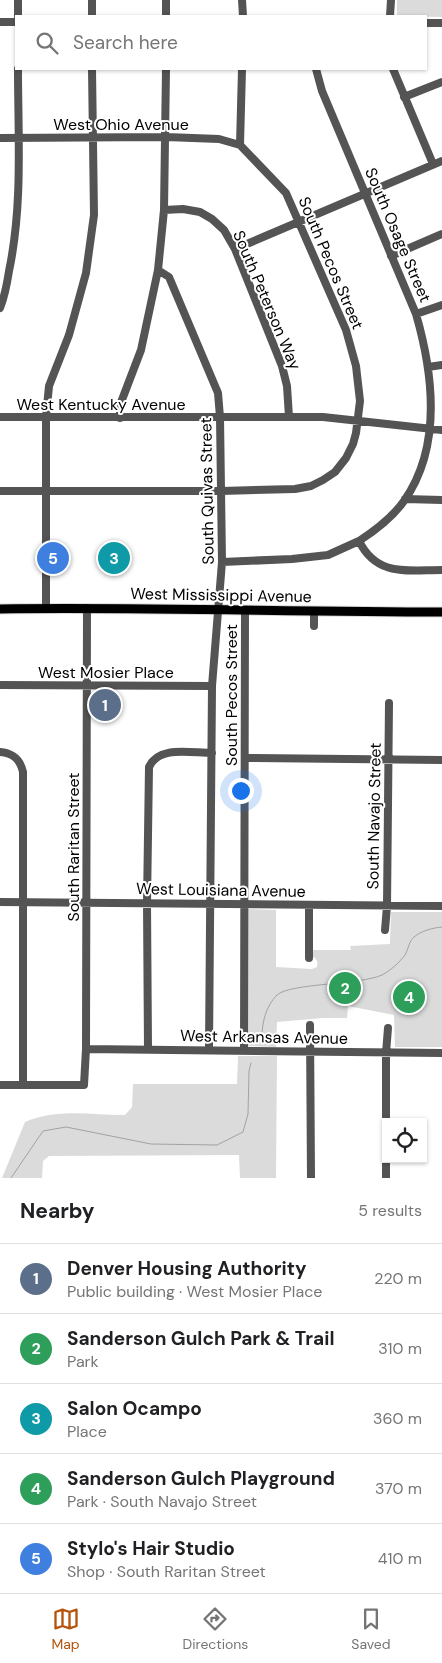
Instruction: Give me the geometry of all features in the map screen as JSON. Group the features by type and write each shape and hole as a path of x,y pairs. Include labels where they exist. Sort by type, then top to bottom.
{"main road":[{"name":"West Mississippi Avenue","path":"0,608 442,612"}],"street":[{"path":"18,0 18,15"},
{"path":"92,0 92,15"},
{"path":"166,0 166,15"},
{"path":"242,0 242,15"},
{"path":"390,15 391,0"},
{"path":"0,22 15,22"},
{"path":"427,23 442,23"},
{"path":"0,308 4,298 12,256 18,203 18,70"},
{"path":"46,608 46,417 49,386 69,335 86,273 94,215 92,70"},
{"path":"120,418 120,405 142,350 158,270 164,210 166,70"},
{"path":"240,145 242,70"},
{"name":"South Osage Street","path":"222,562 292,559 328,555 359,542 385,522 405,499 421,465 430,430 431,399 428,367 423,337 416,314 322,92 316,70"},
{"path":"393,70 433,164"},
{"path":"404,97 442,82"},
{"name":"West Ohio Avenue","path":"0,138 166,137 219,139 240,145"},
{"name":"South Pecos Street","path":"221,490 295,489 310,486 329,476 339,467 350,451 359,422 358,378 346,330 300,222 286,193 240,145"},
{"path":"235,249 442,161"},
{"name":"South Peterson Way","path":"164,210 190,209 206,215 224,230 235,249 282,366 287,386 289,416"},
{"path":"391,256 442,234"},
{"name":"South Quivas Street","path":"158,270 169,277 204,357 218,392 220,417 222,562 212,686 209,1049"},
{"path":"416,314 442,305"},
{"path":"428,367 442,365"},
{"name":"West Kentucky Avenue","path":"0,417 289,416 323,417 442,430"},
{"path":"0,490 221,490"},
{"path":"405,499 442,500"},
{"path":"359,542 369,558 388,568 442,570"},
{"name":"South Raritan Street","path":"23,1085 84,1085 86,1049 87,608"},
{"name":"South Pecos Street","path":"244,1051 246,610"},
{"path":"314,612 314,626"},
{"name":"West Mosier Place","path":"0,685 86,687 212,686"},
{"name":"South Navajo Street","path":"385,930 387,906 388,703"},
{"path":"0,752 10,754 17,759 22,772 23,902 23,1085 0,1085"},
{"path":"148,1049 147,903 149,767 156,756 165,752 212,753"},
{"path":"245,758 442,760"},
{"name":"West Louisiana Avenue","path":"0,902 442,906"},
{"path":"309,905 309,958"},
{"path":"310,1025 311,1178"},
{"path":"386,1118 388,1028"},
{"name":"West Arkansas Avenue","path":"86,1049 442,1053"},
{"path":"386,1163 386,1178"}],"shaded area":[{"path":"397,0 442,0 442,17 397,15"},
{"path":"247,909 276,910 276,967 312,969 317,967 317,963 316,959 312,956 312,950 351,950 350,946 390,944 391,912 442,912 442,1047 395,1047 394,1015 348,1006 347,1018 277,1022 276,1047 247,1046"},
{"path":"238,1056 277,1056 276,1178 240,1178 239,1155 49,1156 43,1161 42,1178 2,1178 25,1122 49,1115 74,1113 125,1115 132,1107 133,1084 237,1084"}],"waterway":[{"path":"262,1037 265,1014 277,995 296,988 358,981 382,975 403,958 414,937 427,930 442,927"},
{"path":"11,1178 43,1131 66,1127 151,1144 217,1145 243,1132 248,1114 249,1071 251,1063"}],"place":[{"name":"Stylo's Hair Studio","path":"53,558"},
{"name":"Salon Ocampo","path":"114,558"},
{"name":"Denver Housing Authority","path":"105,705"},
{"name":"Sanderson Gulch Park & Trail","path":"345,988"},
{"name":"Sanderson Gulch Playground","path":"409,997"}]}
